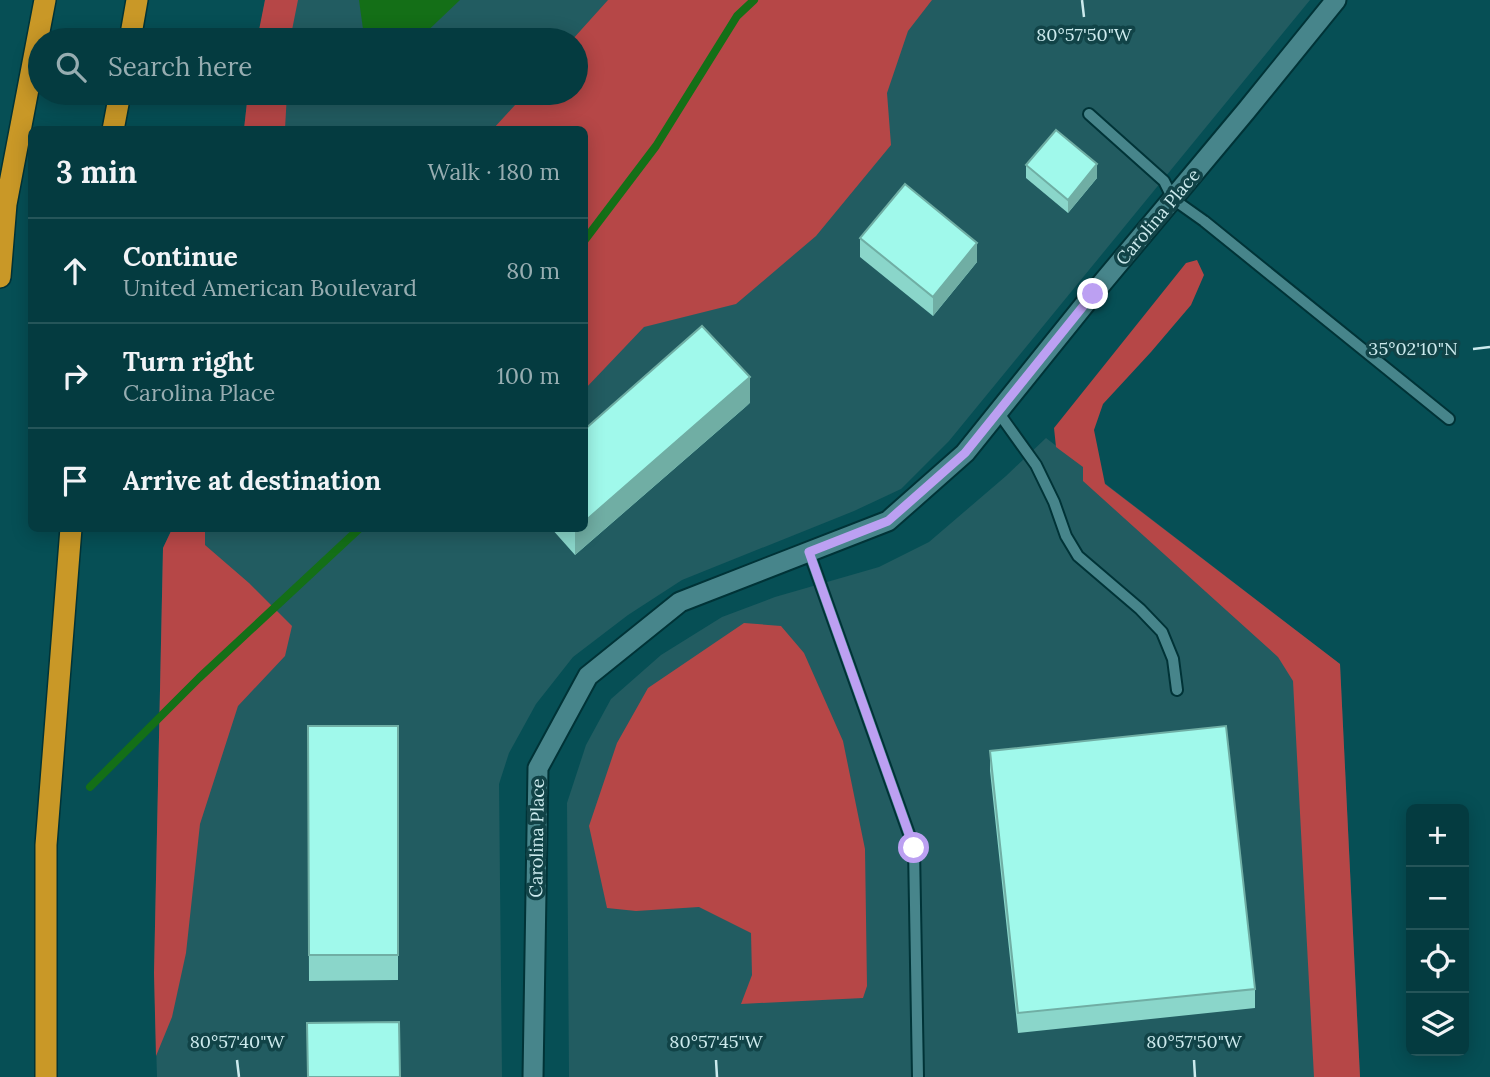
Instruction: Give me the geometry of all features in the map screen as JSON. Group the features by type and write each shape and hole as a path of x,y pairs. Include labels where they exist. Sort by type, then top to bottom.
{"highway":[{"path":"29,0 29,28"},
{"path":"39,28 45,0"},
{"path":"132,28 137,0"},
{"path":"0,277 6,204 28,86"},
{"path":"114,126 118,105"},
{"path":"46,1077 46,845 71,532"}],"street":[{"name":"Carolina Place","path":"533,1077 538,768 588,676 680,602 888,521 965,453 1336,0"}],"lane":[{"path":"1089,114 1164,181 1173,199 1204,221 1449,419"},
{"path":"998,412 1037,464 1066,536 1078,556 1140,609 1162,632 1173,659 1177,690"},
{"path":"809,552 914,848 918,1077"}],"shaded area":[{"path":"265,0 1310,0 949,441 901,489 854,511 682,580 628,615 573,657 536,704 509,753 499,784 502,1077 157,1077 154,973 163,548 171,532 588,532 588,126 244,126 247,105 588,105 588,28 260,28"},
{"path":"265,0 298,0 292,28 259,28"},
{"path":"359,0 460,0 431,28 363,28"},
{"path":"608,0 932,0 908,31 887,93 891,145 816,236 736,304 644,327 588,386 588,126 496,126 515,105 588,105 588,28 583,28"},
{"path":"247,105 286,105 285,126 244,126"},
{"path":"1197,260 1204,275 1191,305 1103,404 1094,430 1105,484 1340,664 1360,1077 1314,1077 1293,681 1278,657 1083,481 1083,467 1056,447 1054,428 1186,263"},
{"path":"1046,438 1340,664 1360,1077 569,1077 567,803 586,745 611,699 661,655 722,617 775,597 879,567 929,542"},
{"path":"171,532 205,532 205,545 249,583 292,626 285,656 238,706 200,824 186,953 172,1017 156,1056 154,973 163,548"},
{"path":"744,623 781,626 804,653 843,741 865,849 867,986 863,998 741,1004 752,975 751,933 699,907 636,911 607,908 589,826 617,743 648,688"}],"building":[{"path":"1056,130 1097,164 1068,200 1026,165"},
{"path":"905,184 977,243 933,297 860,238"},
{"path":"702,326 750,377 588,519 588,426"},
{"path":"308,726 398,726 398,955 309,955"},
{"path":"1226,726 1255,989 1018,1013 990,751"},
{"path":"399,1022 400,1077 308,1077 307,1023"}],"waterway":[{"path":"588,236 656,146 737,16 754,0"},
{"path":"90,787 199,678 356,532"}],"route":[{"path":"914,848 809,552 888,521 965,453 1093,294"}]}
